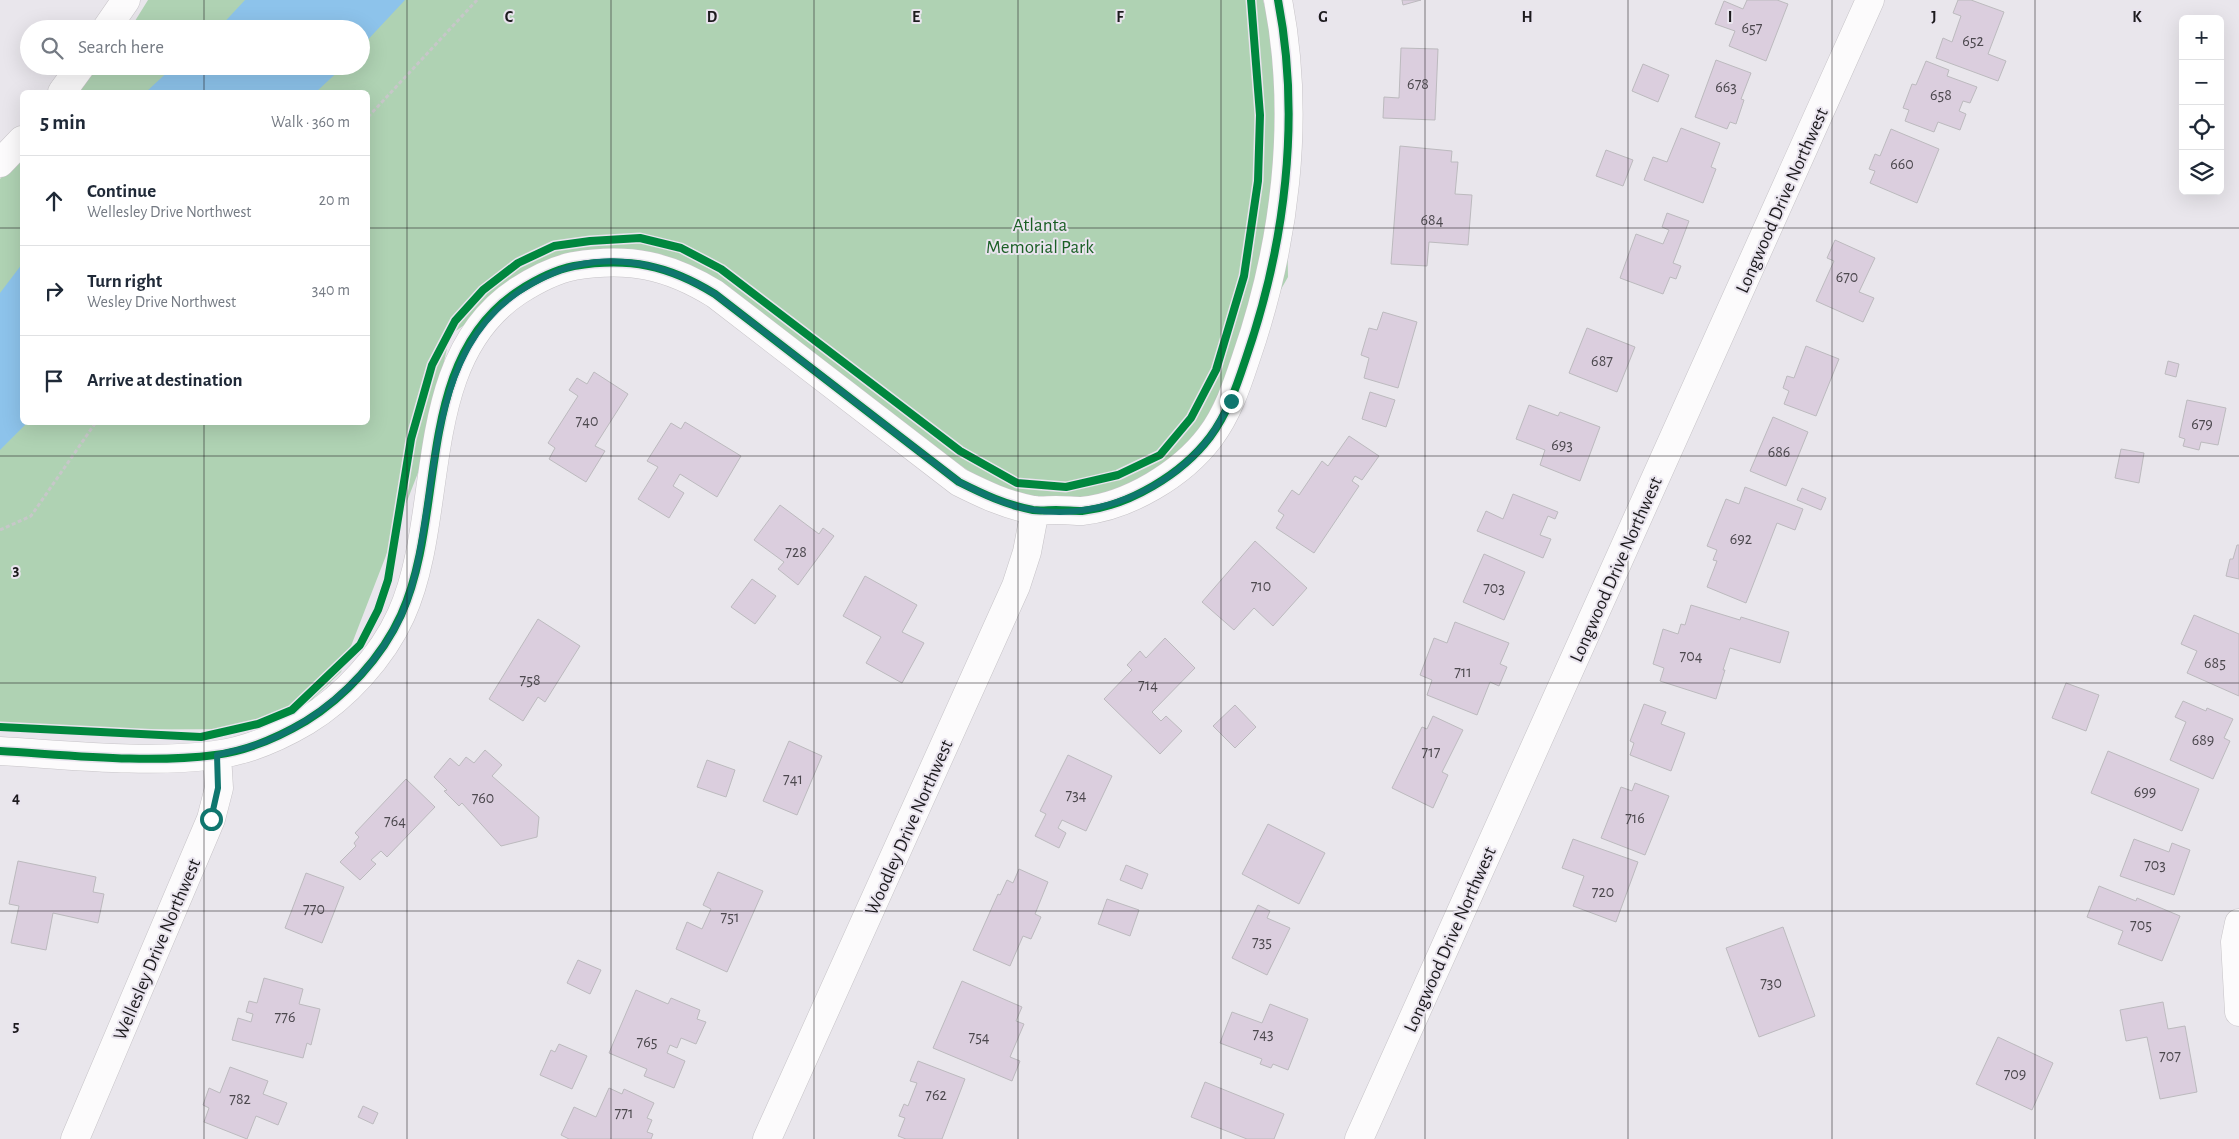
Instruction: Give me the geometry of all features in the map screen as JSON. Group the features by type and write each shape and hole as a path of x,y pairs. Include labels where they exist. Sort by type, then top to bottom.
{"street":[{"path":"112,20 126,0"},
{"path":"0,751 165,759 217,755 264,742 307,720 346,690 378,654 400,616 416,575 440,431 452,381 462,356 480,326 507,299 537,280 567,268 602,261 631,262 663,268 692,280 715,294 959,482 994,500 1035,510 1083,511 1130,498 1177,471 1210,437 1231,401 1260,317 1277,244 1285,181 1288,118 1287,68 1278,0"},
{"name":"Longwood Drive Northwest","path":"1360,1139 1870,0"},
{"path":"63,90 74,75"},
{"path":"0,163 20,142"},
{"name":"Woodley Drive Northwest","path":"767,1139 1016,586 1027,552 1035,510"},
{"name":"Wellesley Drive Northwest","path":"75,1139 211,819 218,788 217,755"},
{"path":"2239,923 2235,942 2239,1012"}],"path":[{"path":"370,115 476,0"},
{"path":"0,530 31,516 94,425"}],"green space":[{"name":"Atlanta Memorial Park","path":"148,0 1263,0 1284,76 1288,277 1167,491 1038,518 847,388 677,264 560,258 450,335 421,465 341,672 281,729 0,730 0,179 20,157 20,425 370,425 370,90 79,90 91,75 370,75 370,20 136,20"}],"water":[{"path":"245,0 405,0 370,37 370,20 226,20"},
{"path":"164,75 334,75 318,90 148,90"},
{"path":"20,267 20,425 25,425 0,450 0,293"}],"building":[{"path":"1402,0 1421,0 1403,5"},
{"path":"1747,0 1777,0 1788,4 1766,61 1729,46 1735,31 1715,24 1724,1 1743,9"},
{"path":"1958,0 1971,0 2004,12 1988,54 2006,61 1998,81 1936,58 1943,38 1952,42 1961,16 1953,13"},
{"path":"1401,48 1438,49 1435,120 1383,118 1384,97 1399,98"},
{"path":"1716,60 1751,73 1741,99 1744,100 1736,124 1730,122 1727,129 1695,117"},
{"path":"1926,61 1949,70 1947,76 1977,87 1970,103 1963,101 1959,111 1966,114 1960,130 1938,122 1934,132 1905,121 1909,110 1903,108 1912,84 1916,85"},
{"path":"1643,64 1669,75 1658,102 1632,91"},
{"path":"1681,128 1720,143 1711,167 1716,169 1703,203 1644,180 1653,157 1667,162"},
{"path":"1891,129 1939,149 1917,203 1870,183 1875,171 1869,169 1875,154 1880,156"},
{"path":"1400,146 1452,151 1451,162 1458,162 1455,194 1472,195 1468,245 1429,242 1427,266 1391,264"},
{"path":"1606,150 1633,160 1623,186 1596,176"},
{"path":"1667,213 1689,221 1673,263 1681,266 1676,279 1670,277 1663,294 1620,278 1636,234 1663,244 1669,230 1662,227"},
{"path":"1835,240 1875,258 1859,292 1874,298 1863,322 1816,301 1834,261 1827,258"},
{"path":"1383,312 1417,322 1398,388 1364,378 1369,358 1361,355 1369,328 1377,330"},
{"path":"1587,328 1635,347 1617,392 1569,373"},
{"path":"1806,346 1839,359 1816,416 1784,404 1789,391 1783,388 1787,376 1794,378"},
{"path":"2168,361 2179,364 2176,377 2165,374"},
{"path":"594,372 628,394 595,446 605,451 586,482 549,459 555,448 548,443 578,396 569,390 577,378 587,384"},
{"path":"1370,392 1395,400 1386,427 1362,419"},
{"path":"2187,400 2226,408 2218,445 2201,442 2199,450 2183,446 2185,439 2179,437"},
{"path":"1529,405 1558,416 1560,412 1600,427 1580,481 1540,465 1545,450 1516,439"},
{"path":"1773,417 1808,432 1786,486 1750,471"},
{"path":"685,422 741,456 717,497 680,474 673,486 684,493 669,518 638,499 658,467 647,461 671,423 681,429"},
{"path":"1349,436 1379,456 1362,480 1355,476 1352,481 1359,486 1314,553 1276,528 1284,515 1278,511 1292,490 1299,495 1322,461 1328,466"},
{"path":"2121,449 2144,453 2139,483 2115,478"},
{"path":"1745,487 1803,509 1795,530 1777,523 1746,603 1707,587 1717,561 1713,560 1717,550 1707,546 1726,499 1739,504"},
{"path":"1802,488 1826,498 1821,510 1797,500"},
{"path":"1513,494 1558,512 1555,519 1548,516 1540,535 1551,539 1543,558 1477,531 1486,511 1503,519"},
{"path":"780,505 819,534 823,528 834,536 798,585 778,569 784,562 754,540"},
{"path":"1255,541 1307,588 1273,626 1254,608 1234,630 1202,602"},
{"path":"2237,545 2239,545 2239,579 2226,576 2230,559 2233,559"},
{"path":"1484,554 1525,572 1504,620 1463,602"},
{"path":"865,576 917,605 902,632 924,643 902,683 866,663 881,637 843,616"},
{"path":"752,579 776,596 755,624 731,607"},
{"path":"1691,605 1740,620 1741,617 1789,632 1780,663 1730,648 1716,699 1660,681 1664,668 1653,664 1663,629 1678,634 1681,624 1685,625"},
{"path":"2194,615 2239,634 2239,696 2187,673 2197,651 2181,644"},
{"path":"538,619 580,646 545,702 538,697 523,721 489,699"},
{"path":"1455,622 1509,643 1500,664 1507,667 1499,686 1490,682 1477,715 1427,695 1432,680 1420,675 1434,638 1447,643"},
{"path":"1165,638 1195,668 1152,712 1161,721 1166,716 1182,731 1160,754 1104,699 1132,670 1127,665 1140,651 1146,658"},
{"path":"2066,683 2099,695 2086,731 2052,718"},
{"path":"2183,701 2206,711 2207,708 2233,719 2224,738 2230,741 2213,779 2170,760 2186,722 2175,717"},
{"path":"1644,704 1666,712 1661,724 1685,733 1671,771 1630,755 1634,743 1630,741"},
{"path":"1235,705 1256,727 1235,748 1213,726"},
{"path":"1433,716 1463,730 1442,772 1448,775 1433,808 1392,788 1422,727 1427,729"},
{"path":"789,741 822,756 797,815 763,801"},
{"path":"485,750 502,765 492,776 539,817 537,837 501,846 462,803 459,806 444,791 447,790 434,777 450,758 459,766 466,757 474,763"},
{"path":"2108,751 2199,789 2182,831 2091,793"},
{"path":"1068,755 1112,776 1086,831 1062,820 1058,828 1066,833 1059,848 1035,836 1046,814 1040,811"},
{"path":"707,760 735,770 726,797 697,787"},
{"path":"406,779 435,807 387,857 381,851 371,860 376,864 360,880 340,862 356,846 354,843 359,837 355,833"},
{"path":"1635,783 1669,796 1645,855 1601,838 1621,787 1632,791"},
{"path":"1268,824 1325,853 1299,904 1242,874"},
{"path":"1573,839 1638,862 1616,922 1573,906 1584,876 1562,868"},
{"path":"2134,839 2169,852 2172,843 2190,850 2174,895 2120,876"},
{"path":"18,861 96,877 93,892 104,894 98,923 53,913 46,950 11,943 19,906 9,904"},
{"path":"1126,865 1148,874 1142,889 1120,880"},
{"path":"1019,869 1048,882 1035,914 1041,917 1031,939 1023,936 1010,966 973,950 998,894 1000,895 1007,880 1013,883"},
{"path":"718,872 763,891 727,972 676,949 687,922 702,929 711,909 703,905"},
{"path":"306,873 344,887 322,943 285,928"},
{"path":"2099,886 2136,901 2137,898 2180,916 2162,961 2118,944 2123,931 2087,917"},
{"path":"1107,899 1139,910 1130,936 1098,924"},
{"path":"1258,905 1270,911 1267,918 1290,928 1267,975 1232,958"},
{"path":"1783,927 1815,1016 1759,1037 1726,948"},
{"path":"578,960 601,970 590,994 567,983"},
{"path":"264,978 303,989 299,1004 320,1009 311,1045 307,1043 303,1058 232,1040 238,1018 251,1022 253,1014 246,1012 249,1001 257,1003"},
{"path":"962,981 1022,1007 1016,1021 1024,1024 1010,1057 1020,1061 1012,1081 933,1048"},
{"path":"636,990 668,1004 671,998 700,1010 697,1019 706,1022 696,1044 681,1038 677,1048 670,1045 667,1053 685,1061 674,1088 644,1076 647,1069 609,1053"},
{"path":"2163,1002 2168,1029 2185,1026 2197,1092 2160,1099 2147,1037 2126,1041 2120,1010"},
{"path":"1270,1004 1308,1019 1288,1070 1273,1064 1271,1068 1260,1064 1262,1059 1220,1043 1232,1012 1262,1023"},
{"path":"1998,1037 2053,1063 2032,1110 1976,1084"},
{"path":"559,1044 587,1056 572,1089 540,1075 551,1050 555,1052"},
{"path":"918,1061 965,1079 942,1139 906,1139 898,1136 905,1118 899,1116 904,1104 908,1106 917,1083 910,1081"},
{"path":"230,1067 268,1081 263,1094 287,1103 278,1125 256,1116 247,1139 204,1122 209,1108 203,1105 209,1088 220,1093"},
{"path":"1205,1082 1284,1114 1274,1139 1247,1139 1191,1117"},
{"path":"609,1088 622,1094 624,1089 654,1103 647,1118 652,1120 647,1132 653,1134 651,1139 569,1139 561,1135 574,1107 596,1117"},
{"path":"363,1106 378,1113 373,1124 358,1117"}],"cycle path":[{"path":"0,727 201,737 258,724 292,710 360,645 378,610 388,580 411,439 432,365 455,321 483,290 518,263 554,246 590,241 640,238 681,248 721,269 960,451 1017,483 1066,487 1118,475 1160,455 1191,418 1216,370 1244,276 1258,181 1260,115 1251,0"},
{"path":"0,751 135,759 189,758 215,755 250,747 274,738 306,721 335,700 373,661 384,646 401,615 415,575 424,531 437,441 447,397 462,357 485,321 518,291 545,276 574,266 594,263 630,263 664,270 698,284 715,294 959,482 995,499 1033,510 1082,511 1118,503 1153,486 1185,463 1198,451 1216,428 1227,409 1235,389 1260,315 1271,271 1279,226 1288,136 1288,90 1285,45 1278,0"}],"route":[{"path":"211,819 218,788 217,755 264,742 307,720 346,690 378,654 400,616 416,575 440,431 452,381 462,356 480,326 507,299 537,280 567,268 602,261 631,262 663,268 692,280 715,294 959,482 994,500 1035,510 1083,511 1130,498 1177,471 1210,437 1231,401"}]}
